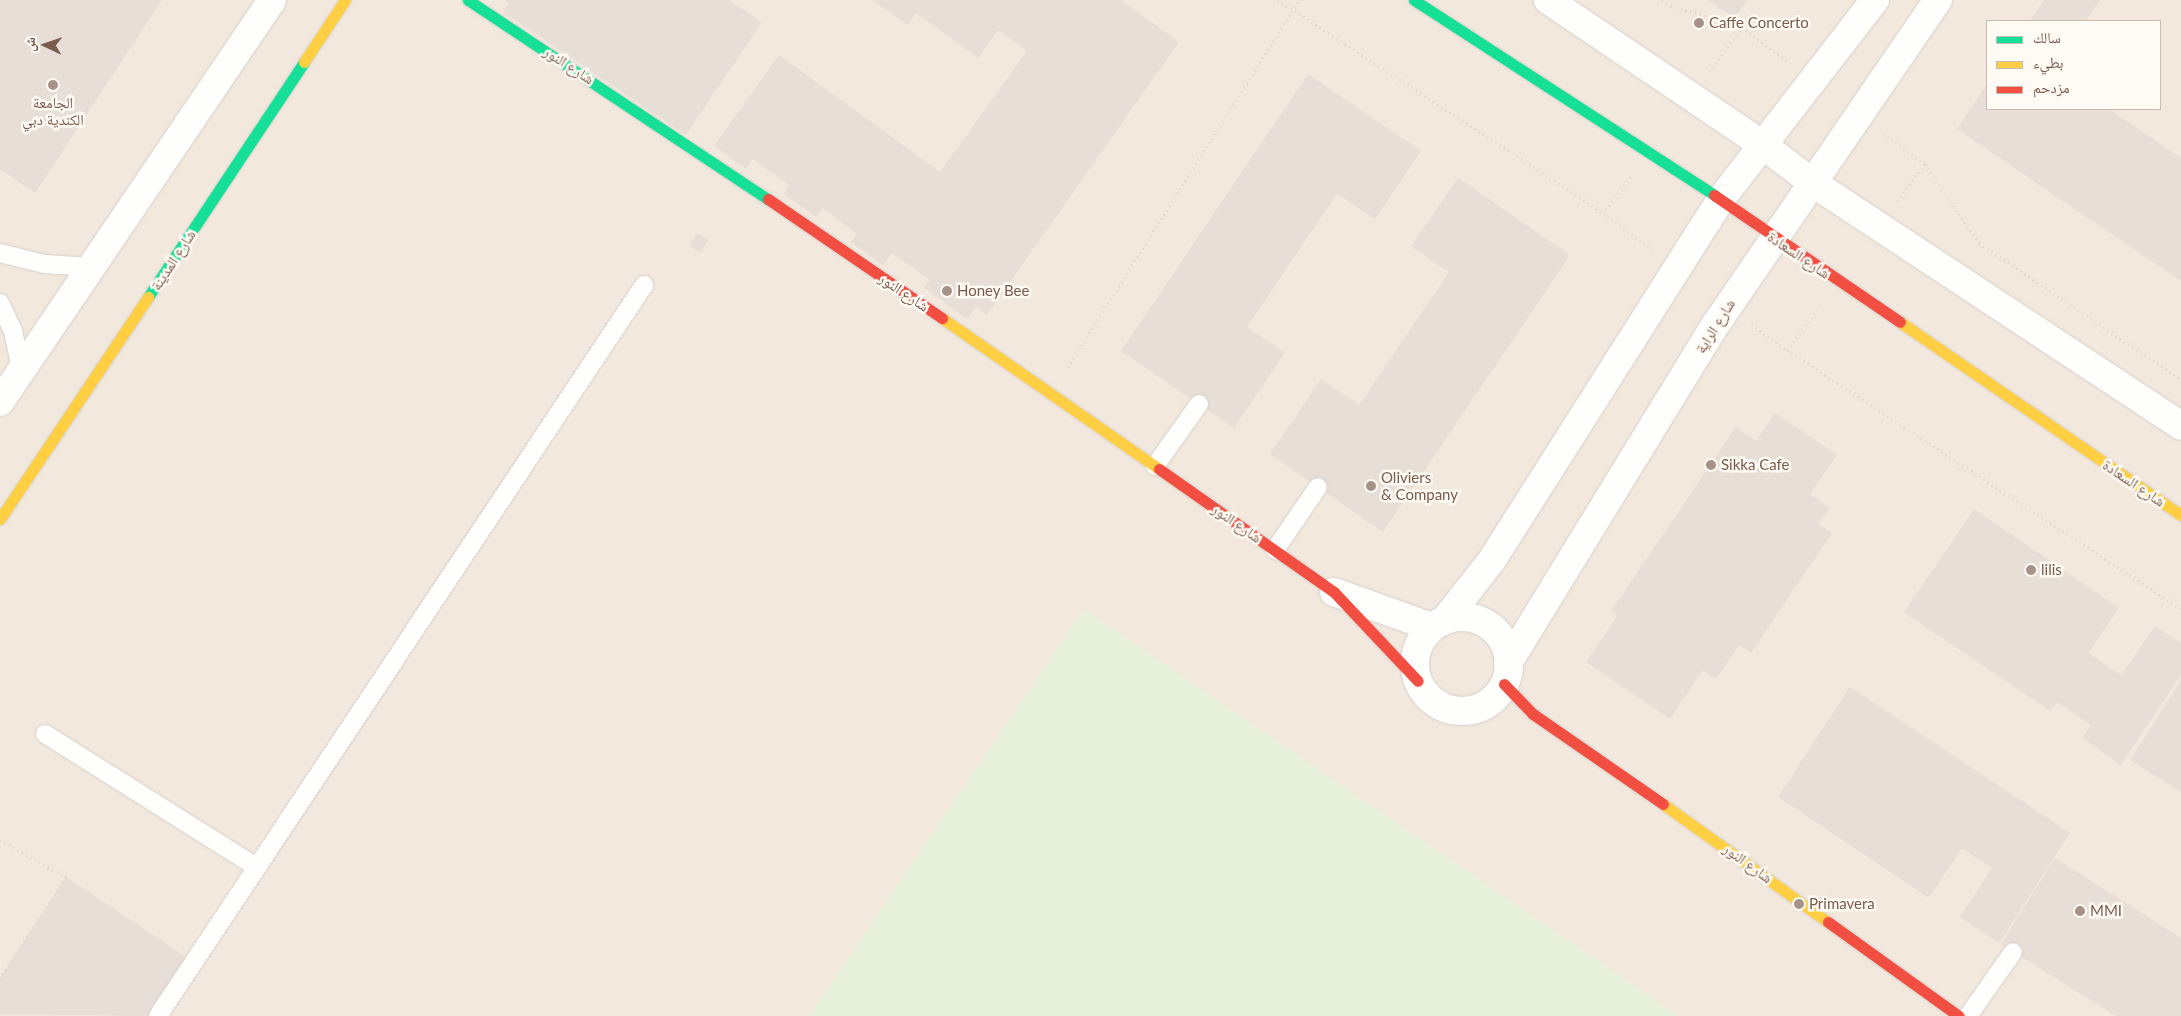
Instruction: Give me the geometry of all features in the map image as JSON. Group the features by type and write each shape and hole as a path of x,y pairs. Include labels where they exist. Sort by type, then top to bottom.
{"street":[{"path":"0,402 272,0"},
{"name":"شارع النور","path":"468,0 623,100 1051,392 1276,550 1334,592 1418,681"},
{"name":"شارع السعادة","path":"1414,0 1721,199 1773,237 2181,515"},
{"path":"1548,0 1763,145 1813,183 2181,426"},
{"path":"1334,592 1439,624 1474,618 1488,625 1506,648 1500,683 1462,712 1448,709 1424,693 1418,681 1414,666 1416,652 1422,638 1439,624 1492,560 1676,267 1721,199 1875,0"},
{"name":"شارع الراية","path":"1500,683 1728,306 1773,237 1813,183 1938,0"},
{"name":"شارع المدينة","path":"0,519 348,3"},
{"name":"شارع النور","path":"1500,683 1534,714 1724,846 1959,1016"}],"lane":[{"path":"0,253 44,264 91,267"},
{"path":"158,1016 644,284"},
{"path":"0,303 13,331 22,370"},
{"path":"1155,466 1199,404"},
{"path":"1276,550 1318,487"},
{"path":"45,734 256,868"},
{"path":"1968,1016 2013,952"}],"path":[{"path":"1278,0 1604,213 1676,267"},
{"path":"1051,392 1299,0"},
{"path":"1662,0 1671,6 1742,27 1814,80"},
{"path":"1691,96 1742,27"},
{"path":"1860,115 1925,164 1979,243 2181,379"},
{"path":"1604,213 1649,152"},
{"path":"1878,226 1925,164"},
{"path":"1787,350 1838,281"},
{"path":"1728,306 1787,350 2181,610"},
{"path":"0,840 66,877 0,978"}],"shaded area":[{"path":"0,0 2181,0 2181,1016 0,1016"}],"green space":[{"path":"1084,609 1679,1016 809,1016"}],"building":[{"name":"الجامعة الكندية دبي","path":"0,0 162,0 35,193 0,169"},
{"path":"504,0 729,0 762,22 686,135 503,12 509,3"},
{"path":"872,0 1121,0 1179,42 987,315 976,307 967,319 924,288 930,280 892,253 883,265 851,242 857,234 822,208 816,217 784,194 789,185 753,159 746,169 714,146 779,55 940,172 1027,51 998,30 978,58 916,13 908,25"},
{"path":"1707,0 1747,0 1735,18"},
{"path":"2044,0 2100,0 2087,20 2030,20"},
{"path":"1308,74 1421,151 1375,219 1337,194 1247,327 1285,353 1234,428 1121,351"},
{"path":"1986,86 1986,110 2110,110 2181,158 2181,281 1957,129"},
{"path":"1458,178 1570,255 1383,532 1270,454 1321,379 1359,405 1449,272 1411,246"},
{"path":"697,233 708,239 701,252 690,246"},
{"path":"1775,413 1837,455 1810,494 1830,508 1818,524 1832,533 1751,653 1739,645 1716,679 1703,670 1670,719 1586,662 1617,616 1611,611 1736,427 1756,441"},
{"path":"1974,509 2119,608 2088,653 2121,675 2155,626 2181,643 2181,675 2121,765 2082,738 2091,725 2057,702 2050,711 1904,612"},
{"path":"2181,680 2181,792 2130,760"},
{"path":"1850,687 2070,833 1999,943 1960,917 1992,868 1962,848 1929,898 1778,797"},
{"path":"2055,858 2181,938 2181,1016 2116,1016 2001,944"},
{"path":"66,877 189,959 154,1016 0,1014 0,978"}],"traffic: fast":[{"path":"468,0 768,199"},
{"path":"1414,0 1714,195"},
{"path":"148,297 304,62"}],"traffic: slow":[{"path":"304,62 345,0"},
{"path":"0,519 148,297"},
{"path":"942,318 1159,469"},
{"path":"1900,322 2181,515"},
{"path":"1663,804 1828,922"}],"traffic: jam":[{"path":"1714,195 1900,322"},
{"path":"768,199 942,318"},
{"path":"1159,469 1334,592 1418,681"},
{"path":"1504,684 1533,714 1663,804"},
{"path":"1828,922 1959,1016"}],"place":[{"name":"Caffe Concerto","path":"1699,23"},
{"name":"الجامعة الكندية دبي","path":"53,85"},
{"name":"Honey Bee","path":"947,291"},
{"name":"Sikka Cafe","path":"1711,465"},
{"name":"Oliviers & Company","path":"1371,486"},
{"name":"lilis","path":"2031,570"},
{"name":"Primavera","path":"1799,904"},
{"name":"MMI","path":"2080,911"}]}
